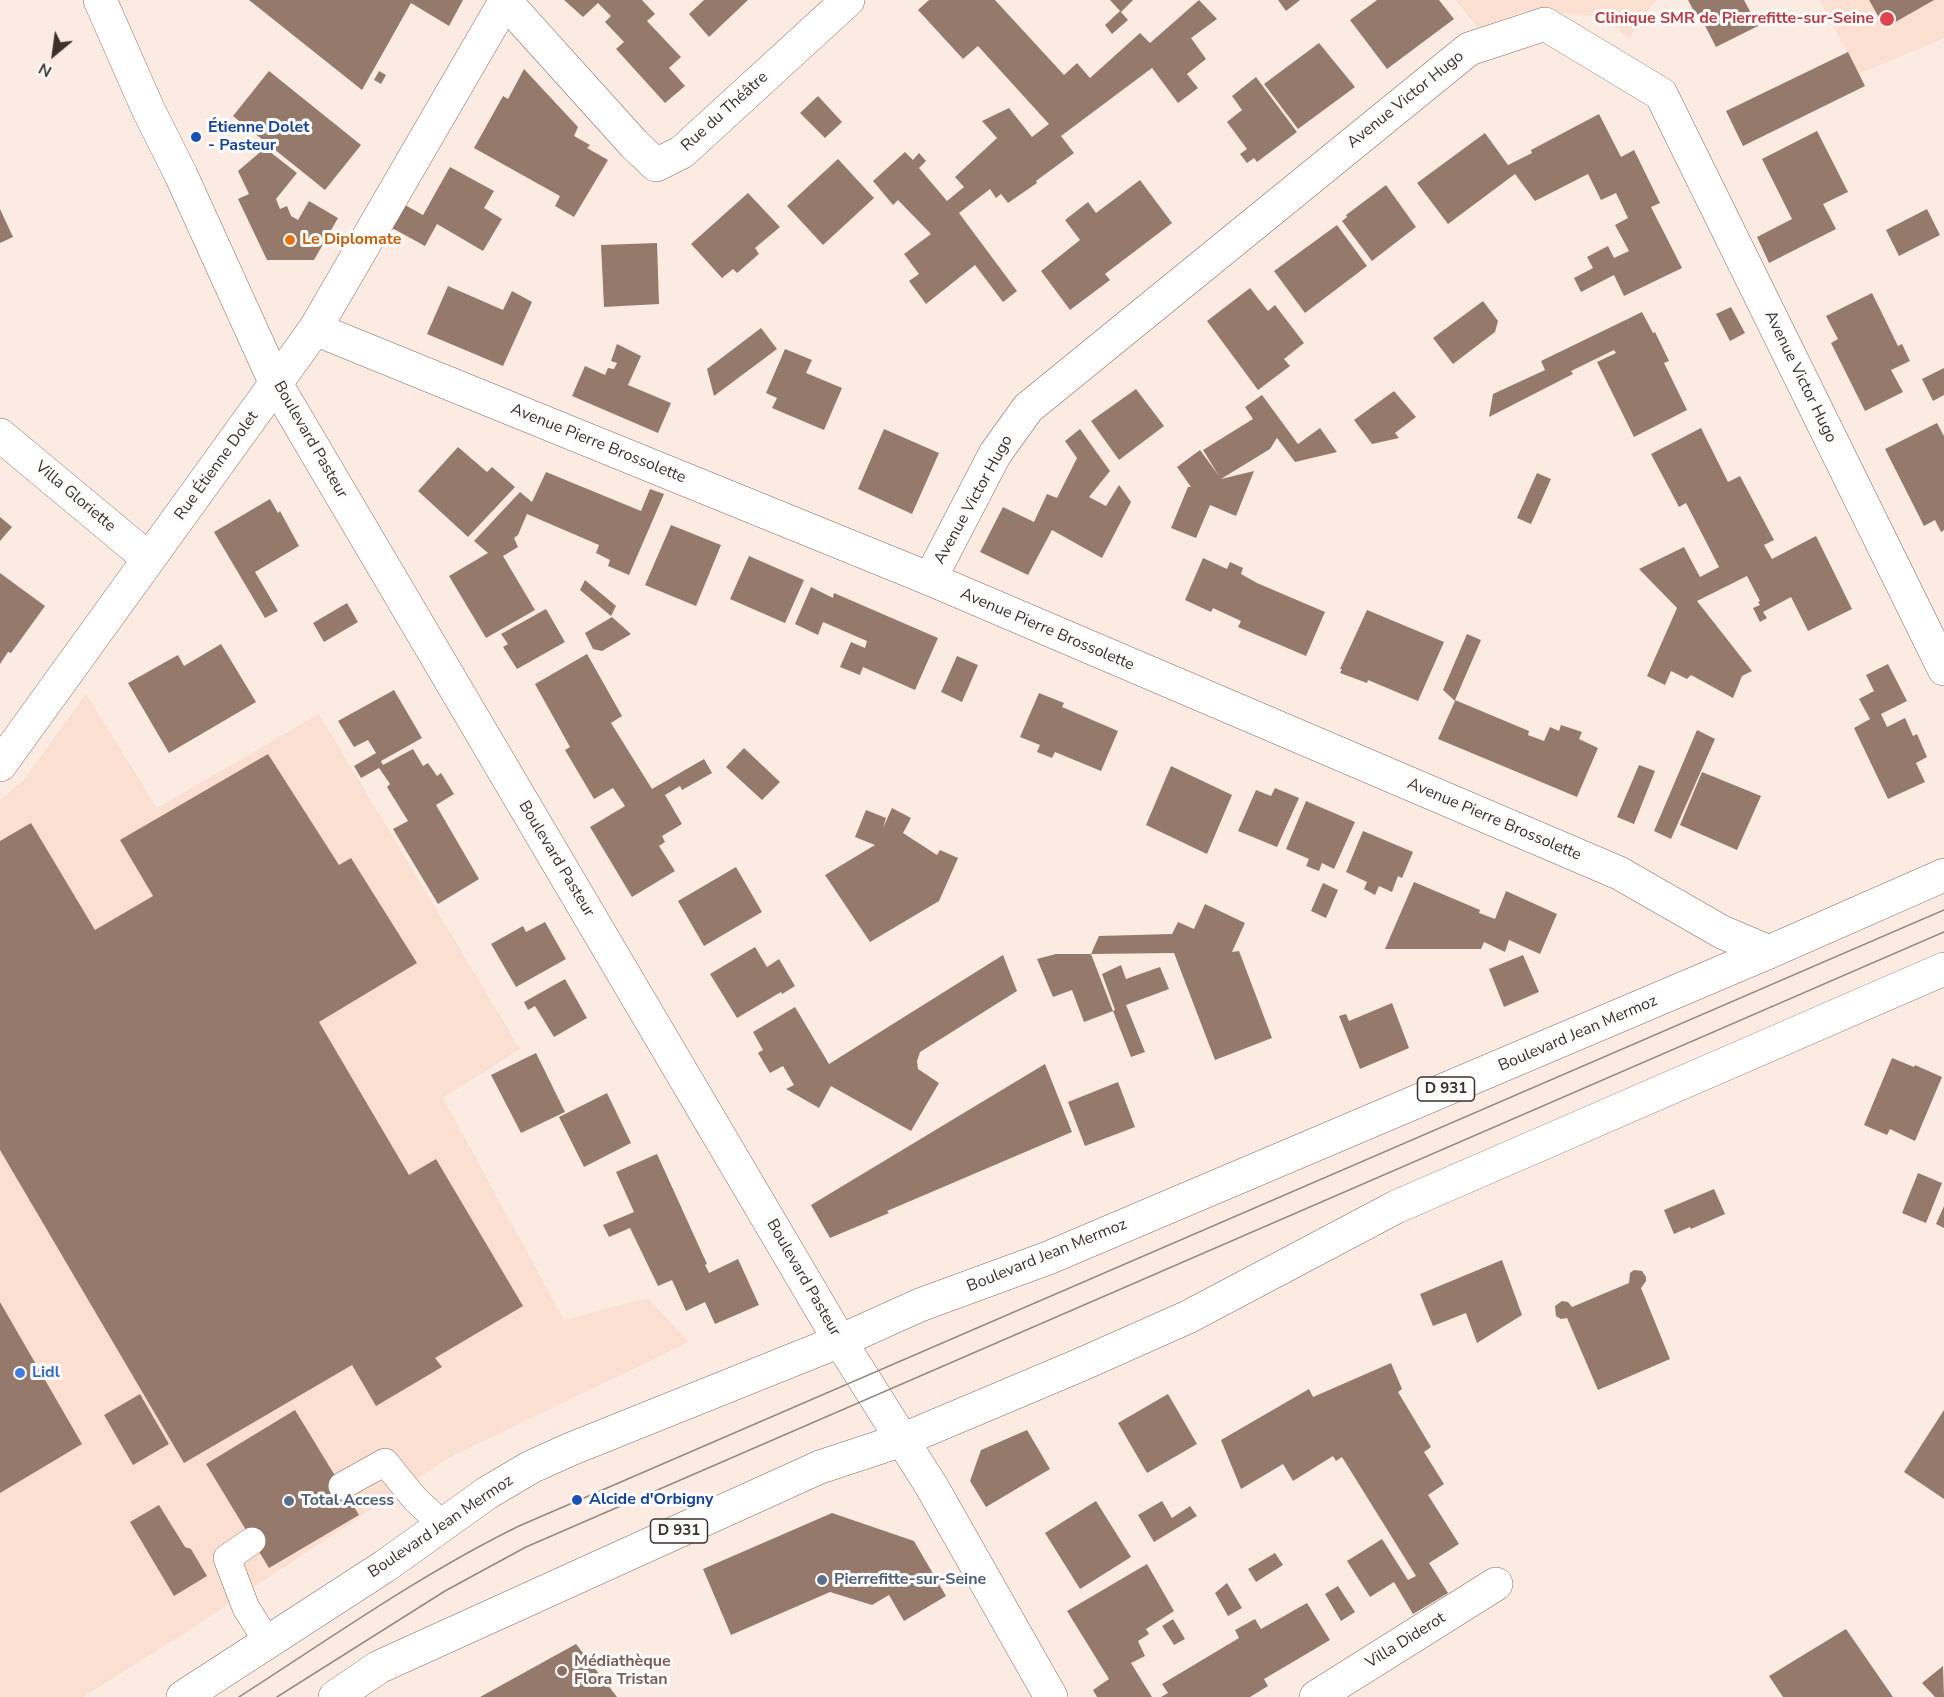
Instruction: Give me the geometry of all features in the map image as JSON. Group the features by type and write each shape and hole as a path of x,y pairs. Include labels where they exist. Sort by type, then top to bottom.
{"main road":[{"name":"Boulevard Pasteur","path":"100,0 276,384 840,1341 932,1487 1051,1697"},
{"name":"Rue du Théâtre","path":"505,1 634,144 656,165 682,152 848,0"},
{"name":"Rue Étienne Dolet","path":"0,765 315,329 505,1"},
{"name":"Avenue Victor Hugo","path":"930,579 995,454 1028,408 1469,50 1545,24 1661,94 1944,669"},
{"name":"Avenue Pierre Brossolette","path":"315,329 930,579 1619,873 1722,932 1769,952"},
{"name":"Villa Gloriette","path":"0,435 149,560"},
{"name":"Boulevard Jean Mermoz","path":"183,1697 385,1566 487,1492 531,1467 840,1341 920,1305 1048,1258 1944,876"},
{"name":"D 931","path":"335,1697 379,1667 820,1467 902,1440 1188,1317 1396,1207 1938,978"},
{"name":"Villa Diderot","path":"1316,1697 1496,1584"}],"lane":[{"path":"342,1486 386,1462 415,1499 443,1525"},
{"path":"252,1541 227,1558 246,1608 267,1641"}],"shaded area":[{"name":"Clinique SMR de Pierrefitte-sur-Seine","path":"1456,0 1656,0 1628,39 1606,17 1526,10 1478,29"},
{"name":"Clinique SMR de Pierrefitte-sur-Seine","path":"1820,0 1944,0 1944,38 1858,74"},
{"path":"86,694 157,808 319,714 520,1049 443,1098 564,1320 648,1298 689,1342 450,1457 194,1627 83,1697 0,1697 0,800 22,782"}],"building":[{"path":"249,0 463,0 449,26 411,3 362,90"},
{"path":"564,0 642,0 655,14 647,21 681,57 669,68 685,86 665,103 616,49 624,42 605,22 611,16 598,3 583,17"},
{"path":"704,0 748,0 709,37 689,14"},
{"path":"929,0 995,0 1064,75 1077,63 1090,78 1140,33 1150,43 1199,0 1217,19 1191,38 1206,59 1187,74 1198,88 1178,103 1152,68 1061,136 1074,153 1036,181 1037,183 1008,203 1001,194 996,198 990,189 959,213 1017,291 1003,302 975,265 926,304 909,281 919,274 904,254 931,234 898,200 893,205 873,181 905,152 913,160 919,153 926,161 919,168 947,201 964,187 955,177 997,138 982,121 1009,108 1032,137 1049,124 978,46 963,59 918,10"},
{"path":"1110,0 1133,0 1121,12"},
{"path":"1278,0 1300,0 1286,11"},
{"path":"1377,0 1439,0 1454,19 1387,69 1350,20"},
{"path":"1688,0 1744,0 1758,26 1716,47 1699,14 1696,15"},
{"path":"1869,0 1934,0 1885,28"},
{"path":"1120,11 1128,20 1112,34 1105,25"},
{"path":"1319,43 1355,87 1298,129 1264,84"},
{"path":"1848,52 1865,86 1743,146 1726,111"},
{"path":"524,69 578,127 574,136 590,145 587,148 608,160 574,217 555,206 560,196 474,148 503,96 508,99"},
{"path":"269,71 361,145 325,190 233,116"},
{"path":"379,71 386,75 381,84 374,80"},
{"path":"1256,77 1297,132 1257,162 1254,158 1247,163 1240,154 1247,149 1227,122 1242,110 1232,96"},
{"path":"818,96 842,122 825,138 800,113"},
{"path":"1599,114 1621,157 1634,150 1660,203 1651,207 1682,268 1624,296 1614,275 1581,292 1574,278 1593,268 1587,257 1608,246 1614,258 1629,251 1615,225 1628,218 1616,193 1601,200 1588,174 1535,201 1515,174 1448,224 1417,183 1485,133 1508,165 1532,153 1531,150"},
{"path":"1817,131 1848,192 1823,204 1836,229 1769,263 1757,237 1792,219 1762,159"},
{"path":"265,148 297,173 276,199 280,209 287,206 291,216 298,220 309,201 338,218 314,260 267,260 238,199 249,194 238,171"},
{"path":"838,159 874,198 823,245 787,206"},
{"path":"450,167 494,191 484,208 502,219 483,251 437,224 425,246 392,228 405,205 423,215"},
{"path":"1140,180 1172,223 1105,274 1110,280 1070,310 1041,271 1080,240 1065,220 1088,202 1096,213"},
{"path":"1386,185 1416,227 1372,261 1342,221 1347,217 1346,215"},
{"path":"748,193 780,227 755,248 759,254 737,273 733,269 722,278 691,244"},
{"path":"0,209 13,237 0,243"},
{"path":"1927,209 1940,235 1899,256 1886,230"},
{"path":"1337,225 1367,266 1305,313 1274,271"},
{"path":"657,243 659,304 604,307 601,245"},
{"path":"448,286 503,310 512,291 532,302 503,366 427,334"},
{"path":"1250,288 1268,311 1275,305 1304,343 1284,359 1290,366 1258,390 1207,321"},
{"path":"1872,293 1898,346 1902,344 1910,361 1891,370 1903,392 1865,411 1831,343 1838,339 1826,316"},
{"path":"1483,301 1498,321 1495,332 1453,364 1433,338"},
{"path":"1731,307 1745,333 1730,341 1716,314"},
{"path":"1642,312 1669,361 1664,363 1687,410 1634,437 1597,362 1616,353 1614,350 1571,371 1573,374 1489,417 1493,394 1545,370 1541,361"},
{"path":"761,328 777,349 714,396 707,369"},
{"path":"617,344 641,356 628,385 671,403 658,433 572,396 585,366 605,375 608,368 614,369 617,363 611,361"},
{"path":"785,349 812,360 806,373 842,388 824,430 772,408 777,398 766,393"},
{"path":"1944,368 1944,395 1933,401 1922,379"},
{"path":"1136,389 1164,426 1119,460 1091,421"},
{"path":"1394,391 1416,417 1395,433 1399,438 1372,444 1354,420"},
{"path":"1262,395 1298,444 1320,428 1337,452 1295,462 1277,438 1270,449 1221,479 1254,471 1236,516 1210,505 1196,538 1171,528 1188,487 1191,487 1177,467 1200,450 1219,476 1203,450 1253,419 1245,407"},
{"path":"1937,423 1944,436 1944,530 1941,532 1935,520 1924,526 1885,449"},
{"path":"1701,428 1728,482 1740,476 1774,540 1764,545 1772,559 1816,536 1852,609 1808,631 1791,597 1763,612 1767,618 1760,622 1753,608 1760,605 1758,602 1760,601 1747,576 1697,601 1752,671 1742,676 1733,698 1691,675 1687,679 1671,671 1665,685 1647,676 1677,608 1639,569 1684,547 1700,577 1719,567 1686,503 1679,507 1651,454"},
{"path":"884,429 939,453 912,514 858,489"},
{"path":"1080,429 1110,471 1089,497 1106,506 1119,485 1131,502 1102,558 1052,530 1028,575 980,552 1003,507 1034,522 1047,494 1057,498 1077,458 1065,441"},
{"path":"458,447 487,472 492,467 515,487 468,537 418,491"},
{"path":"546,472 641,511 650,489 664,494 629,575 608,566 610,560 596,553 599,545 527,514 518,535 514,538 518,547 503,556 535,610 486,638 449,576 488,553 474,541 520,492 532,502"},
{"path":"1537,473 1551,479 1531,524 1517,518"},
{"path":"270,499 278,513 280,511 299,546 255,572 278,611 265,618 214,532"},
{"path":"0,517 12,527 0,541"},
{"path":"671,525 721,545 696,606 645,585"},
{"path":"749,556 804,580 785,623 730,599"},
{"path":"1203,558 1227,569 1230,562 1243,568 1241,574 1257,583 1325,612 1306,656 1238,627 1241,621 1213,608 1211,612 1185,600"},
{"path":"0,573 45,606 11,653 8,652 0,664"},
{"path":"585,580 616,606 611,616 580,590"},
{"path":"811,587 833,598 834,593 938,638 915,690 863,667 860,675 840,667 851,642 865,648 867,641 823,622 818,635 795,624"},
{"path":"347,603 358,622 324,642 313,623"},
{"path":"546,609 565,642 517,669 503,647 508,644 501,634"},
{"path":"1367,610 1444,642 1418,701 1368,680 1367,683 1340,673"},
{"path":"612,617 631,634 602,651 593,649 585,633"},
{"path":"1467,634 1481,640 1455,700 1529,731 1528,735 1544,741 1550,727 1559,731 1561,725 1582,732 1579,739 1598,748 1577,797 1438,739 1455,701 1443,690"},
{"path":"221,644 256,702 169,753 128,683 178,655 184,666"},
{"path":"587,654 622,716 611,723 652,789 704,759 712,773 682,790 680,786 665,795 682,824 662,836 665,842 659,846 675,871 632,897 590,827 625,806 613,788 594,799 565,750 570,747 535,684"},
{"path":"957,656 978,665 962,702 941,692"},
{"path":"1888,664 1907,701 1881,714 1887,727 1905,718 1913,736 1917,734 1927,757 1916,763 1925,782 1888,799 1854,728 1870,719 1859,699 1874,691 1866,675"},
{"path":"394,690 422,738 381,761 383,765 413,749 423,766 428,763 437,776 441,773 454,794 436,805 479,879 438,904 393,829 408,821 387,787 390,784 379,768 361,778 354,766 376,753 368,740 354,747 338,721"},
{"path":"1039,693 1064,703 1062,707 1118,731 1101,771 1055,752 1052,758 1037,752 1040,745 1020,737"},
{"path":"1697,730 1715,739 1671,839 1654,831"},
{"path":"744,748 780,782 762,800 726,767"},
{"path":"268,754 339,865 351,858 417,963 319,1022 409,1175 436,1159 523,1306 435,1358 442,1367 376,1406 352,1365 184,1463 0,1150 0,841 31,823 95,930 153,896 120,840"},
{"path":"1639,765 1655,771 1634,824 1617,817"},
{"path":"1171,766 1232,795 1207,854 1146,825"},
{"path":"1702,772 1761,796 1737,850 1680,825"},
{"path":"1275,788 1299,798 1277,847 1238,831 1256,790 1271,796"},
{"path":"1306,801 1355,822 1334,869 1322,863 1319,871 1306,866 1309,859 1286,849"},
{"path":"892,808 911,818 903,833 937,855 940,850 958,858 939,901 870,942 825,875 875,845 855,837 866,810 886,818 883,828"},
{"path":"1363,831 1413,852 1402,878 1398,876 1392,892 1379,886 1375,895 1364,889 1367,882 1346,872"},
{"path":"736,867 762,912 704,946 678,901"},
{"path":"1414,882 1480,910 1479,913 1495,919 1506,891 1557,914 1540,954 1509,940 1505,952 1484,942 1481,949 1385,949"},
{"path":"1323,883 1338,890 1326,918 1311,911"},
{"path":"1205,904 1245,923 1232,952 1239,951 1272,1038 1215,1060 1174,953 1091,954 1099,936 1172,934 1178,922 1194,929"},
{"path":"545,922 566,959 516,987 491,944 523,926 526,932"},
{"path":"755,947 767,967 779,959 795,986 737,1018 710,974"},
{"path":"1056,954 1091,954 1113,1011 1084,1022 1072,990 1053,997 1037,959"},
{"path":"1003,955 1017,991 920,1052 917,1061 918,1069 939,1083 911,1131 831,1086 819,1108 786,1089 794,1085 783,1066 770,1073 758,1053 763,1050 753,1032 795,1007 829,1064"},
{"path":"1523,955 1539,992 1504,1007 1489,969"},
{"path":"1121,965 1126,979 1160,967 1169,989 1126,1005 1145,1052 1131,1057 1113,1011 1115,1010 1102,974"},
{"path":"565,979 587,1018 554,1037 535,1006 528,1010 524,1002"},
{"path":"1392,1003 1409,1048 1360,1069 1339,1016 1346,1014 1349,1021"},
{"path":"536,1053 565,1112 521,1133 491,1075"},
{"path":"1892,1058 1942,1077 1915,1141 1890,1129 1887,1135 1864,1125"},
{"path":"1045,1064 1072,1132 887,1211 889,1213 830,1238 811,1205"},
{"path":"1118,1082 1135,1127 1085,1146 1068,1102"},
{"path":"607,1093 631,1143 584,1167 559,1117"},
{"path":"657,1154 709,1273 738,1259 759,1305 715,1324 705,1302 686,1311 672,1280 658,1286 630,1228 609,1237 603,1225 634,1212 616,1172"},
{"path":"1918,1173 1942,1183 1926,1223 1902,1213"},
{"path":"1714,1189 1725,1214 1674,1234 1664,1210"},
{"path":"1944,1206 1944,1228 1936,1224"},
{"path":"1502,1260 1522,1315 1477,1343 1466,1313 1433,1326 1420,1294"},
{"path":"1634,1270 1642,1271 1646,1277 1641,1288 1670,1359 1598,1390 1567,1318 1561,1319 1556,1316 1555,1306 1562,1301 1568,1302 1572,1307 1629,1283 1630,1273"},
{"name":"Lidl","path":"0,1302 82,1444 0,1493"},
{"path":"1391,1363 1402,1389 1398,1392 1431,1447 1424,1452 1444,1484 1428,1495 1459,1544 1429,1563 1448,1593 1413,1614 1394,1582 1370,1597 1347,1561 1382,1539 1408,1580 1416,1576 1342,1457 1336,1461 1333,1456 1293,1481 1283,1464 1241,1489 1221,1440 1309,1389 1313,1397"},
{"path":"140,1394 169,1444 133,1465 104,1415"},
{"path":"1168,1394 1197,1444 1147,1473 1118,1423"},
{"name":"Total Access","path":"295,1410 359,1515 269,1568 206,1464"},
{"path":"1944,1410 1944,1499 1904,1472"},
{"path":"1027,1430 1050,1469 986,1507 970,1481 981,1450"},
{"path":"1096,1501 1131,1557 1080,1589 1045,1533"},
{"path":"1162,1501 1172,1518 1190,1506 1197,1516 1154,1542 1138,1515"},
{"path":"159,1505 185,1547 191,1549 207,1576 174,1596 130,1522"},
{"name":"Pierrefitte-sur-Seine","path":"832,1513 914,1541 946,1596 904,1621 889,1595 872,1605 830,1592 731,1635 703,1569"},
{"path":"1275,1553 1283,1565 1256,1582 1248,1569"},
{"path":"1147,1564 1174,1611 1146,1629 1149,1634 1138,1641 1145,1656 1131,1663 1152,1697 1097,1697 1093,1690 1109,1679 1067,1611"},
{"path":"1227,1583 1242,1608 1228,1616 1215,1593"},
{"path":"1338,1586 1355,1612 1341,1621 1325,1594"},
{"path":"1307,1603 1330,1640 1264,1679 1268,1686 1250,1697 1161,1697 1168,1693 1162,1684 1239,1638 1235,1630 1255,1619 1261,1629"},
{"path":"1173,1619 1185,1639 1174,1645 1162,1626"},
{"path":"1846,1629 1893,1697 1783,1697 1769,1676"},
{"name":"Médiathèque Flora Tristan","path":"576,1644 617,1697 480,1697"},
{"path":"1943,1666 1944,1697 1935,1697 1922,1683"}],"tram line":[{"path":"239,1697 412,1586 519,1526 1944,910"},
{"path":"277,1697 445,1591 526,1547 1944,932"}],"place":[{"name":"Clinique SMR de Pierrefitte-sur-Seine","path":"1887,19"},
{"name":"Étienne Dolet - Pasteur","path":"196,137"},
{"name":"Le Diplomate","path":"290,240"},
{"name":"Lidl","path":"20,1373"},
{"name":"Alcide d'Orbigny","path":"577,1500"},
{"name":"Total Access","path":"289,1501"},
{"name":"Pierrefitte-sur-Seine","path":"822,1580"},
{"name":"Médiathèque Flora Tristan","path":"562,1671"}]}
